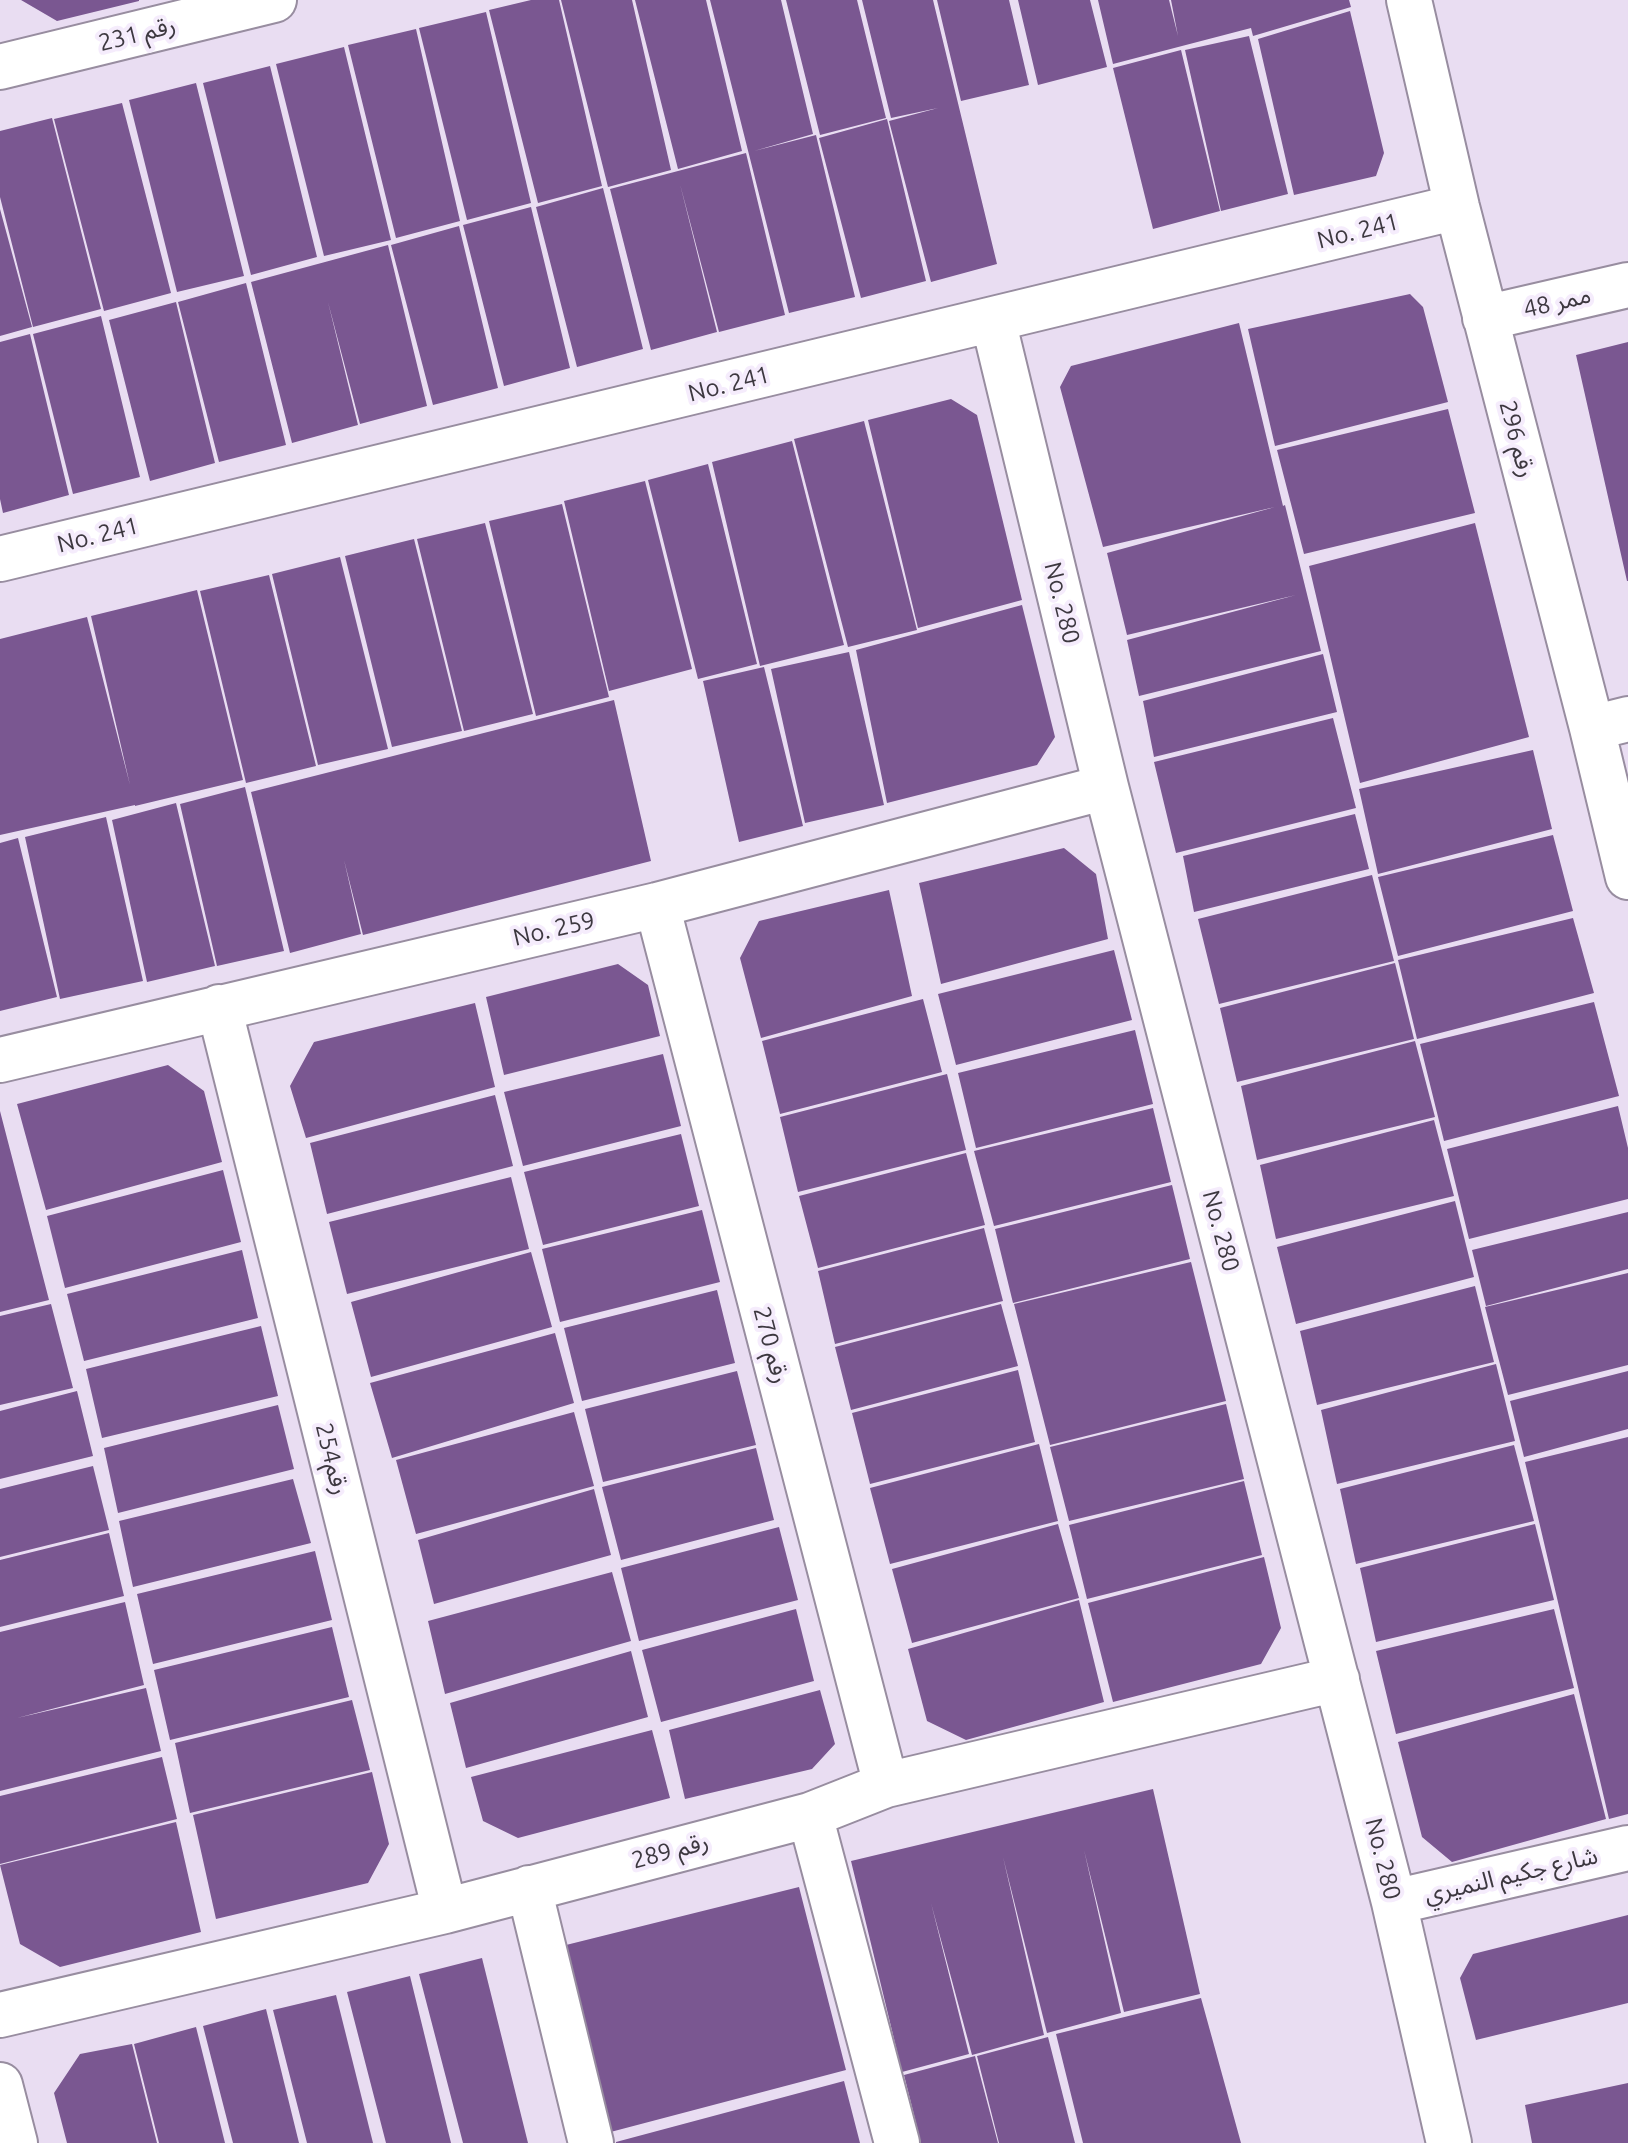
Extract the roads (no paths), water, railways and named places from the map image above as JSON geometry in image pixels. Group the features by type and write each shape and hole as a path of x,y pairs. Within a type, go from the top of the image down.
{"street":[{"name":"رقم 231","path":"1,62 274,0"},
{"name":"رقم 296","path":"1409,0 1485,318 1610,724 1628,877"},
{"name":"No. 241","path":"0,559 1457,207"},
{"name":"ممر 48","path":"1485,318 1628,285"},
{"name":"No. 280","path":"993,320 1106,787 1394,1902 1449,2143"},
{"name":"No. 259","path":"0,1060 657,905 1106,787"},
{"name":"رقم 270","path":"657,905 886,1785"},
{"name":"رقم254","path":"219,1007 445,1911"},
{"name":"رقم 289","path":"0,2015 445,1911 810,1815 886,1785 1337,1679"},
{"path":"810,1815 897,2143"},
{"name":"شارع جكيم النميري","path":"1394,1902 1628,1848"},
{"path":"529,1888 591,2143"},
{"path":"0,2085 15,2143"}]}
